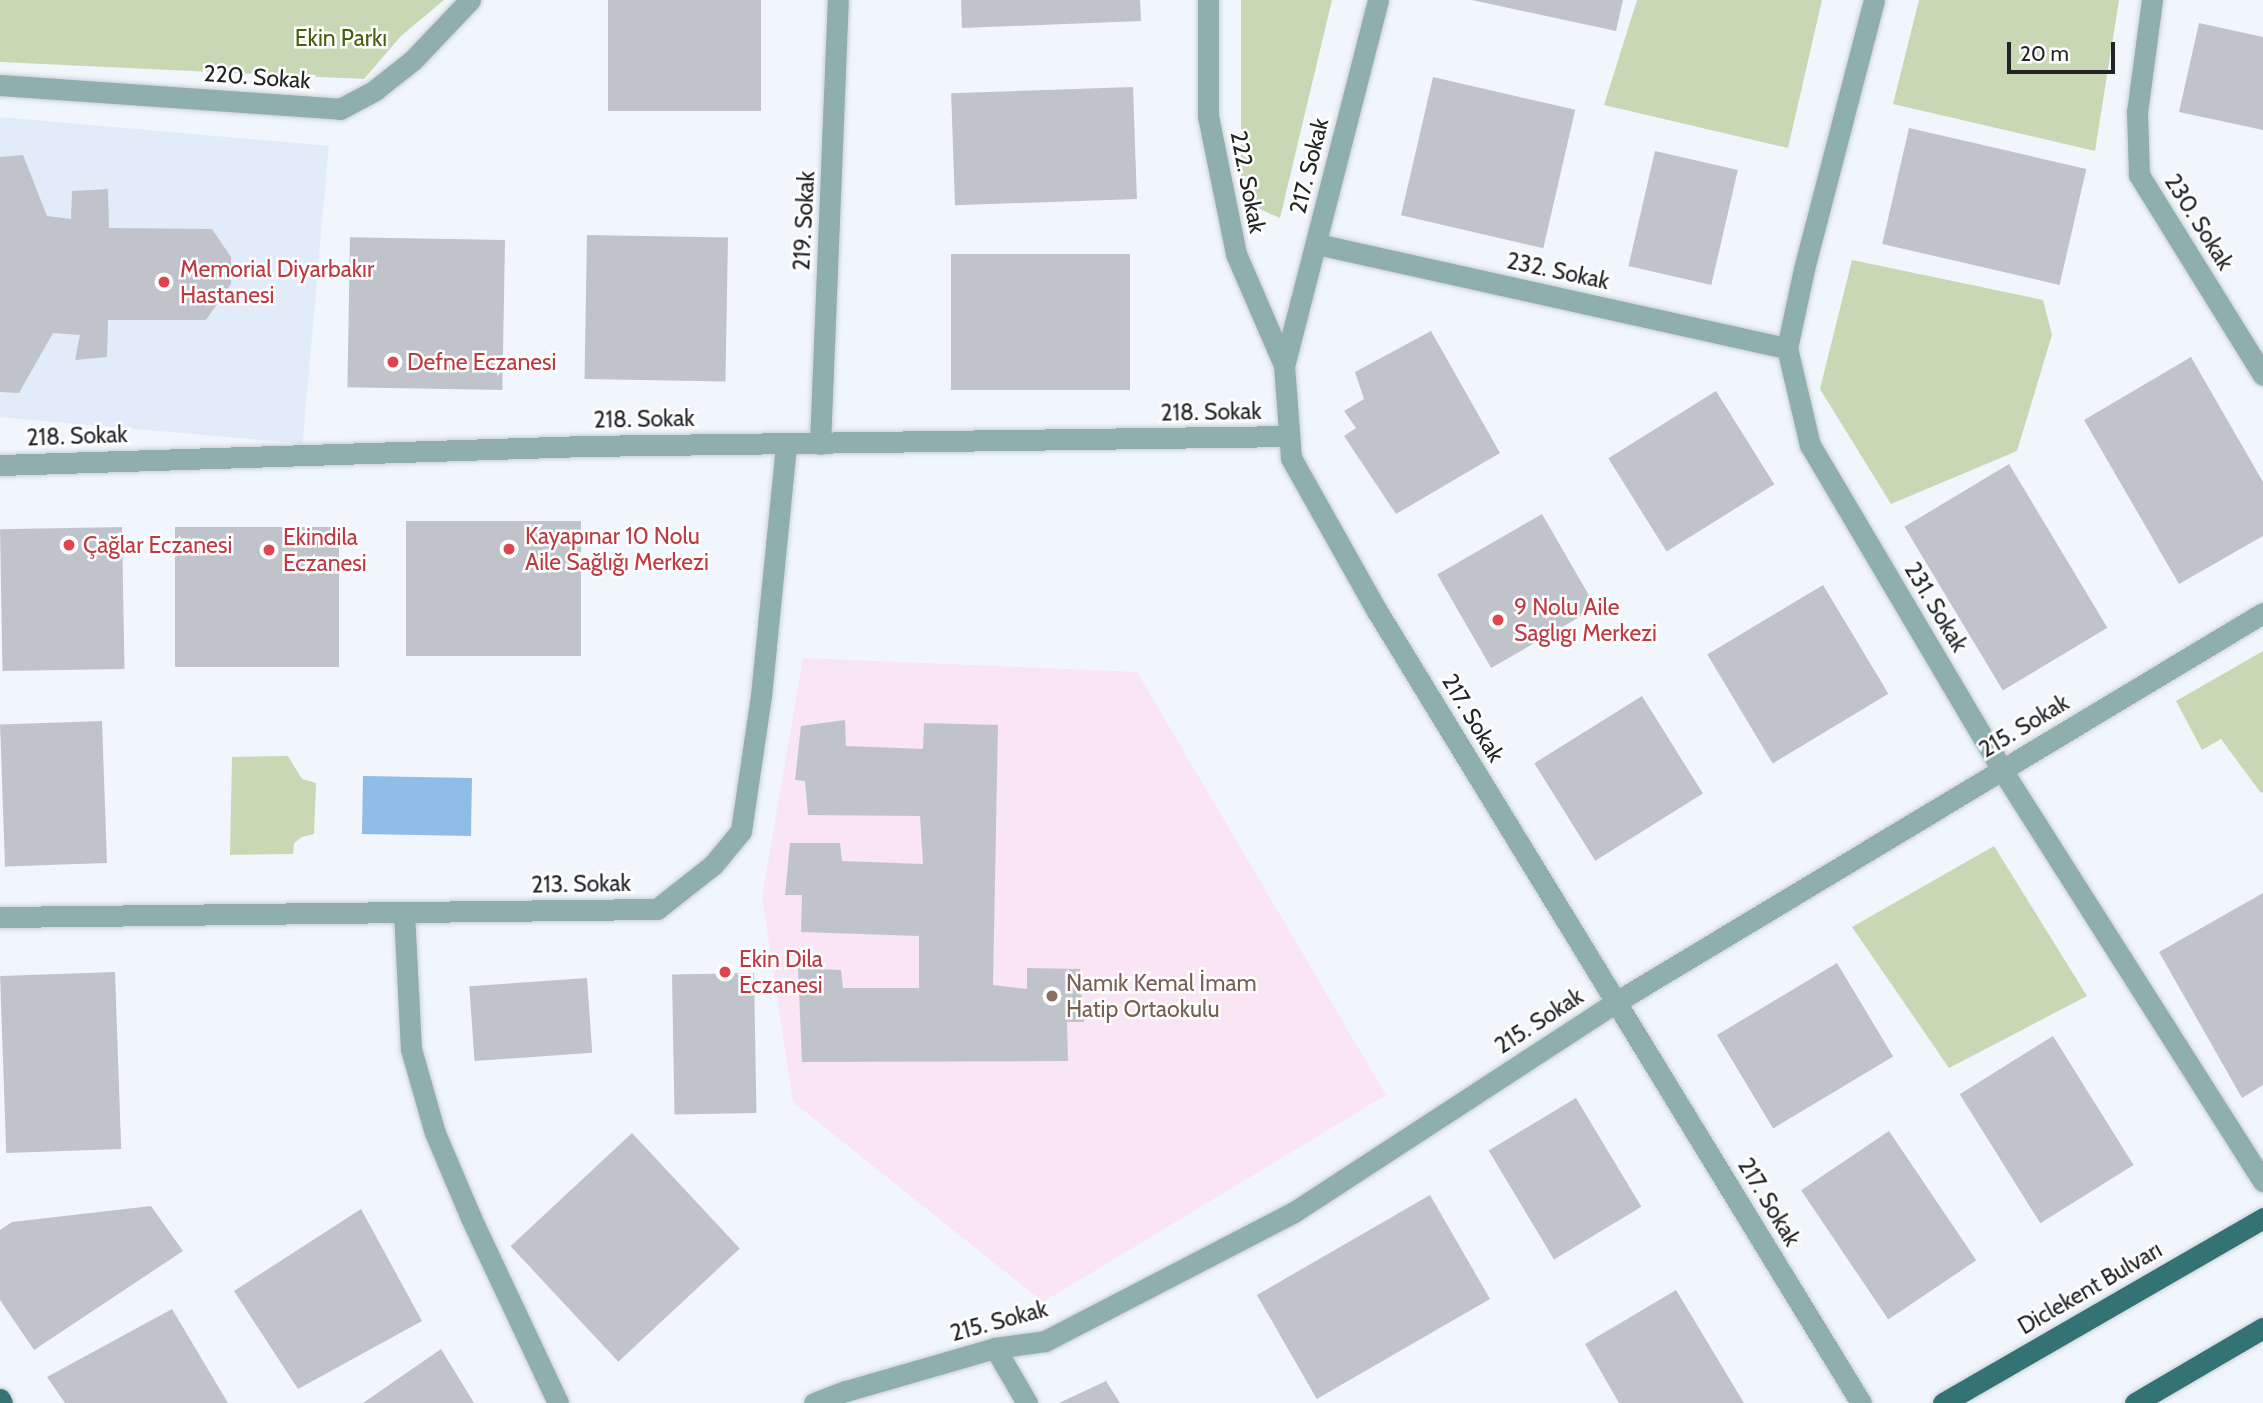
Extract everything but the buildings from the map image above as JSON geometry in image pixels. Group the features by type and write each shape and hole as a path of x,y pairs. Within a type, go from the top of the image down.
{"main road":[{"name":"Diclekent Bulvarı","path":"1943,1403 2263,1219"},
{"path":"2135,1403 2263,1328"}],"street":[{"name":"220. Sokak","path":"0,85 340,109 375,90 413,60 470,0"},
{"name":"219. Sokak","path":"820,444 838,0"},
{"name":"222. Sokak","path":"1208,0 1208,116 1234,242 1284,365"},
{"name":"217. Sokak","path":"1378,0 1284,365 1291,458 1377,611 1861,1403"},
{"name":"231. Sokak","path":"1874,0 1807,256 1787,348 1810,445 2002,770 2263,1181"},
{"name":"230. Sokak","path":"2152,0 2137,112 2139,176 2263,375"},
{"name":"232. Sokak","path":"1317,244 1787,348"},
{"name":"218. Sokak","path":"0,465 571,447 1289,436"},
{"name":"213. Sokak","path":"0,917 657,909 713,865 741,831 750,786 786,444"},
{"name":"215. Sokak","path":"814,1403 846,1391 995,1348 1045,1341 1294,1212 1616,1002 2263,613"},
{"path":"404,912 411,1049 435,1133 558,1403"},
{"path":"995,1348 1027,1403"}],"shaded area":[{"name":"Memorial Diyarbakır Hastanesi","path":"0,117 329,146 303,444 0,417"},
{"name":"Namık Kemal İmam Hatip Ortaokulu","path":"803,658 1137,672 1386,1095 1043,1302 793,1102 762,897"}],"green space":[{"name":"Ekin Parkı","path":"0,0 444,0 401,36 364,79 0,62"},
{"path":"1241,0 1332,0 1280,218 1241,201"},
{"path":"1637,0 1822,0 1788,148 1604,105"},
{"path":"1919,0 2119,0 2095,151 1893,104"},
{"path":"1852,260 2043,300 2052,335 2017,451 1891,504 1820,389"},
{"path":"2263,651 2261,793 2221,739 2202,750 2176,701"},
{"path":"288,756 302,779 316,783 314,834 302,837 294,843 293,854 230,855 232,757"},
{"path":"1994,846 2087,996 1949,1068 1852,927"}],"water":[{"path":"363,776 472,778 471,836 362,834"}],"place":[{"name":"Memorial Diyarbakır Hastanesi","path":"164,282"},
{"name":"Defne Eczanesi","path":"393,362"},
{"name":"Çağlar Eczanesi","path":"69,545"},
{"name":"Kayapınar 10 Nolu Aile Sağlığı Merkezi","path":"509,549"},
{"name":"Ekindila Eczanesi","path":"269,550"},
{"name":"9 Nolu Aile Saglıgı Merkezi","path":"1498,620"},
{"name":"Ekin Dila Eczanesi","path":"725,972"},
{"name":"Namık Kemal İmam Hatip Ortaokulu","path":"1052,996"}]}
